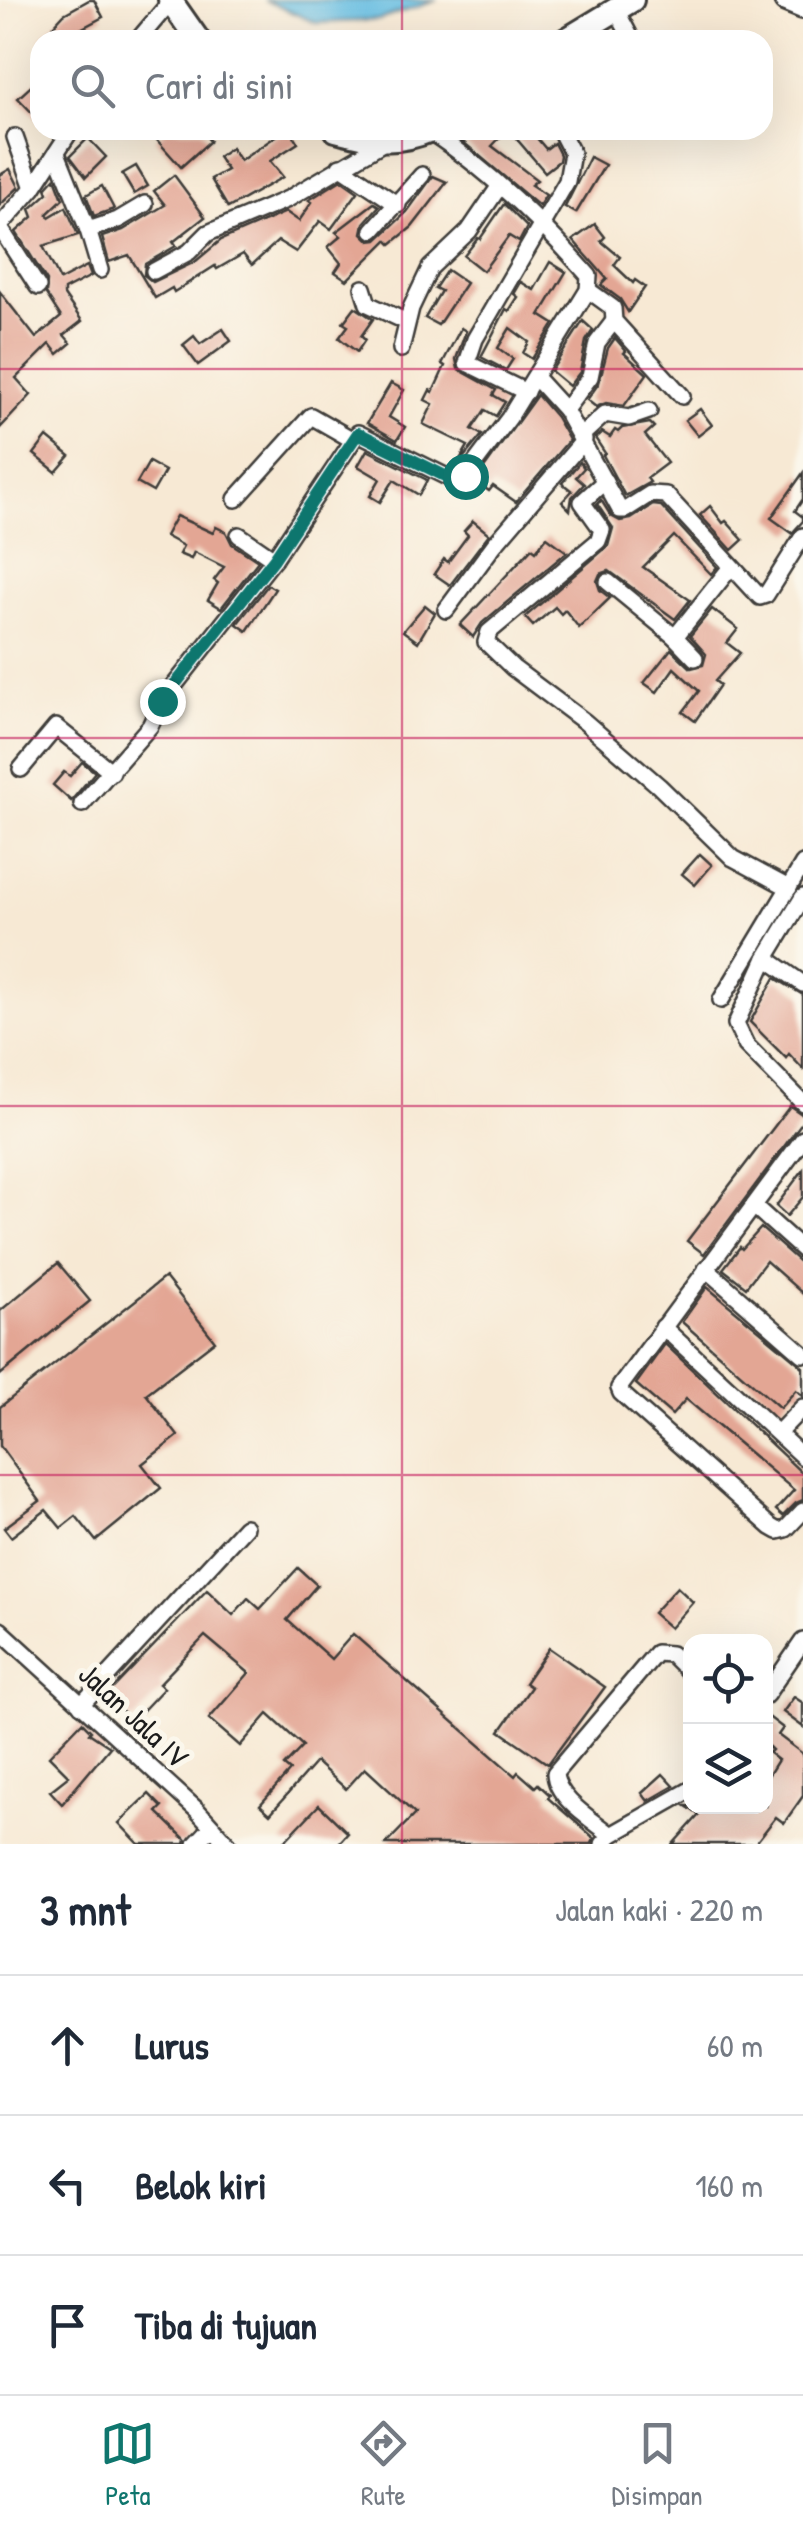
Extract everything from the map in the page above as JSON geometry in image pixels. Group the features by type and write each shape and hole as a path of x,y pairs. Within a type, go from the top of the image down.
{"street":[{"path":"146,30 171,0 191,30"},
{"path":"786,0 803,7"},
{"path":"582,30 624,4 630,30"},
{"path":"15,136 33,188"},
{"path":"38,287 0,227 33,188 65,140"},
{"path":"376,140 384,142"},
{"path":"154,271 189,252 208,233 264,211 392,140"},
{"path":"82,804 150,726 162,701 274,559 358,433 460,480 526,392 588,290 588,276 543,224 443,140"},
{"path":"526,392 468,363 475,339 567,181 572,153 565,140"},
{"path":"56,153 100,270"},
{"path":"340,166 398,205"},
{"path":"372,230 422,175"},
{"path":"402,349 408,322 430,268 470,231 499,188"},
{"path":"88,230 118,220 146,204"},
{"path":"363,288 368,304 408,322"},
{"path":"588,290 613,308 614,321 682,396"},
{"path":"565,410 590,377 597,343 614,321"},
{"path":"535,377 565,410 622,511 650,494 666,495 730,567 763,597 803,536"},
{"path":"446,610 494,545 605,414 628,418 649,411"},
{"path":"236,499 311,416 353,440"},
{"path":"604,481 582,502 602,530 598,540 489,632 486,642 659,786 734,858 789,888"},
{"path":"239,535 274,559"},
{"path":"674,637 730,567"},
{"path":"608,582 695,658"},
{"path":"21,769 56,728 112,772"},
{"path":"721,1000 803,864"},
{"path":"803,897 766,958 736,1024 737,1032 803,1103"},
{"path":"766,958 803,984"},
{"path":"802,1142 619,1388 621,1394 771,1527 778,1531 786,1529 803,1511"},
{"path":"754,1206 803,1250"},
{"path":"706,1269 803,1354"},
{"path":"663,1327 803,1456"},
{"path":"778,1434 803,1407"},
{"path":"81,1705 245,1527"},
{"name":"Jalan Jala IV","path":"0,1630 228,1844"},
{"path":"773,1685 803,1640"},
{"path":"683,1666 671,1654 656,1653 555,1773 562,1793 607,1840 683,1794"},
{"path":"196,1844 212,1827"}],"water":[{"path":"264,0 437,0 379,20 316,23"}],"building":[{"path":"94,0 103,17 79,30 49,30 64,14"},
{"path":"30,87 30,111 18,98"},
{"path":"90,140 106,157 86,177 70,156"},
{"path":"157,140 209,140 210,141 181,167"},
{"path":"270,140 298,143 270,161 283,177 228,208 211,179 227,170 218,157 231,148 240,161"},
{"path":"461,140 498,140 492,146 537,180 531,185 546,195 539,206"},
{"path":"518,140 538,140 546,149 554,143 559,161 545,172"},
{"path":"590,157 605,165 576,213 565,207"},
{"path":"136,166 148,186 134,194 122,174"},
{"path":"10,169 19,187 0,205 0,175"},
{"path":"174,175 205,217 173,242 176,246 145,264 144,275 153,282 195,262 221,240 286,212 299,221 312,202 309,200 341,180 358,192 331,229 320,221 296,252 278,241 252,265 243,254 174,292 172,288 155,298 129,255 109,262 102,237 123,230 165,205 154,191"},
{"path":"433,176 447,182 412,227 391,244 387,240 347,280 335,272 341,263 328,247 341,236 336,232 374,203 379,206 364,223 362,233 370,241 377,240 407,212"},
{"path":"55,178 63,199 47,214 49,217 66,207 78,235 43,246 60,280 87,266 91,276 64,290 82,321 64,335 71,343 58,354 50,344 16,378 31,395 0,428 0,292 36,338 61,317 46,294 47,281 16,232 33,217 30,209 48,193 46,188"},
{"path":"102,186 114,209 94,216 86,195"},
{"path":"504,204 527,227 519,242 509,236 483,271 464,256"},
{"path":"595,224 605,237 601,241 620,257 614,265 633,283 635,280 645,287 628,312 620,299 601,285 607,279 573,240"},
{"path":"550,262 566,272 540,315 554,324 532,359 523,353 529,342 510,328 498,348 513,359 506,370 481,357 506,309 509,311 518,297 514,294 521,282 534,290"},
{"path":"447,270 466,283 438,325 425,318 441,291 435,288"},
{"path":"355,307 373,319 361,336 365,340 357,352 339,338 348,326 343,323"},
{"path":"583,321 593,330 586,341 580,372 569,386 551,371"},
{"path":"461,328 466,331 456,359 458,369 496,390 493,395 505,402 496,416 485,410 472,429 482,435 455,468 468,446 423,424 433,404 425,400 430,390 433,392"},
{"path":"223,329 231,341 198,365 183,345 194,336 200,344"},
{"path":"615,338 624,353 647,374 624,406 606,403 596,407 587,400 599,383 608,348"},
{"path":"391,383 404,390 389,417 405,427 397,440 367,423"},
{"path":"537,395 569,440 516,502 493,486 489,491 475,481"},
{"path":"700,409 712,425 698,436 685,420"},
{"path":"650,423 654,427 645,435 667,463 647,478 650,482 625,496 595,438 602,432 610,437 615,430"},
{"path":"47,437 70,456 56,472 34,454"},
{"path":"367,450 427,480 419,495 394,480 380,502 370,496 380,479 358,466"},
{"path":"149,462 165,471 153,492 137,483"},
{"path":"580,462 584,468 576,477 584,484 572,497 570,510 562,502 572,491 562,483"},
{"path":"803,473 803,499 795,511 803,521 792,533 771,518"},
{"path":"601,500 611,516 620,521 653,505 661,506 717,567 711,574 674,536 643,567 690,600 675,619 609,571 600,574 597,581 600,590 610,598 579,628 565,610 561,614 555,607 533,626 525,617 608,546 613,528 597,504"},
{"path":"710,506 743,540 732,550 700,515"},
{"path":"176,516 213,533 216,527 226,532 232,544 258,561 221,608 208,600 218,583 214,580 224,567 194,552 191,559 179,554 183,546 165,536"},
{"path":"473,521 489,534 450,585 434,574 468,535 464,531"},
{"path":"547,537 567,552 482,623 473,637 460,625"},
{"path":"268,585 275,589 247,631 237,624"},
{"path":"425,605 435,613 418,642 403,631"},
{"path":"712,609 738,629 727,643 740,653 715,681 720,685 695,721 683,712 699,691 674,668 657,692 644,683 671,649 691,668 703,665 706,654 690,636"},
{"path":"82,762 95,772 71,801 53,785 64,772 70,776"},
{"path":"700,854 712,865 695,885 682,874"},
{"path":"775,978 803,995 803,1069 789,1054 786,1058 750,1022"},
{"path":"790,1106 803,1115 803,1121 704,1254 687,1241"},
{"path":"803,1170 803,1197 787,1216 776,1206"},
{"path":"761,1228 803,1265 803,1294 766,1261 746,1287 723,1269"},
{"path":"58,1263 90,1301 0,1375 0,1311"},
{"path":"165,1277 215,1341 146,1394 178,1436 142,1464 161,1488 96,1541 76,1516 61,1528 46,1510 11,1537 4,1528 40,1501 0,1446 0,1407"},
{"path":"707,1287 803,1367 803,1396 796,1390 780,1408 682,1322"},
{"path":"665,1344 803,1474 803,1500 783,1516 776,1510 794,1490 686,1399 672,1415 636,1384"},
{"path":"298,1568 317,1585 287,1620 331,1659 353,1634 515,1776 518,1772 535,1787 538,1784 550,1795 548,1798 594,1838 592,1844 386,1844 415,1814 365,1768 346,1789 316,1762 270,1814 260,1805 290,1771 284,1766 303,1746 268,1714 240,1746 209,1719 249,1673 205,1636 159,1684 164,1688 133,1721 106,1696 207,1590 233,1615 248,1598 260,1609"},
{"path":"677,1587 693,1602 670,1628 653,1613"},
{"path":"549,1648 605,1687 548,1764 500,1731 531,1687 525,1683"},
{"path":"794,1697 803,1703 803,1727 783,1712"},
{"path":"773,1720 783,1728 778,1735 803,1754 803,1796 784,1823 776,1817 755,1844 673,1844 698,1814 773,1814 773,1768 778,1760 773,1756"},
{"path":"82,1722 89,1733 110,1747 62,1804 50,1791 69,1776 49,1756"},
{"path":"663,1774 674,1786 648,1801 642,1793"},
{"path":"149,1794 162,1807 157,1812 186,1840 185,1844 139,1844 119,1823"},
{"path":"319,1805 348,1833 338,1844 282,1844"}],"route":[{"path":"162,701 274,559 358,433 453,480 465,476"}]}
